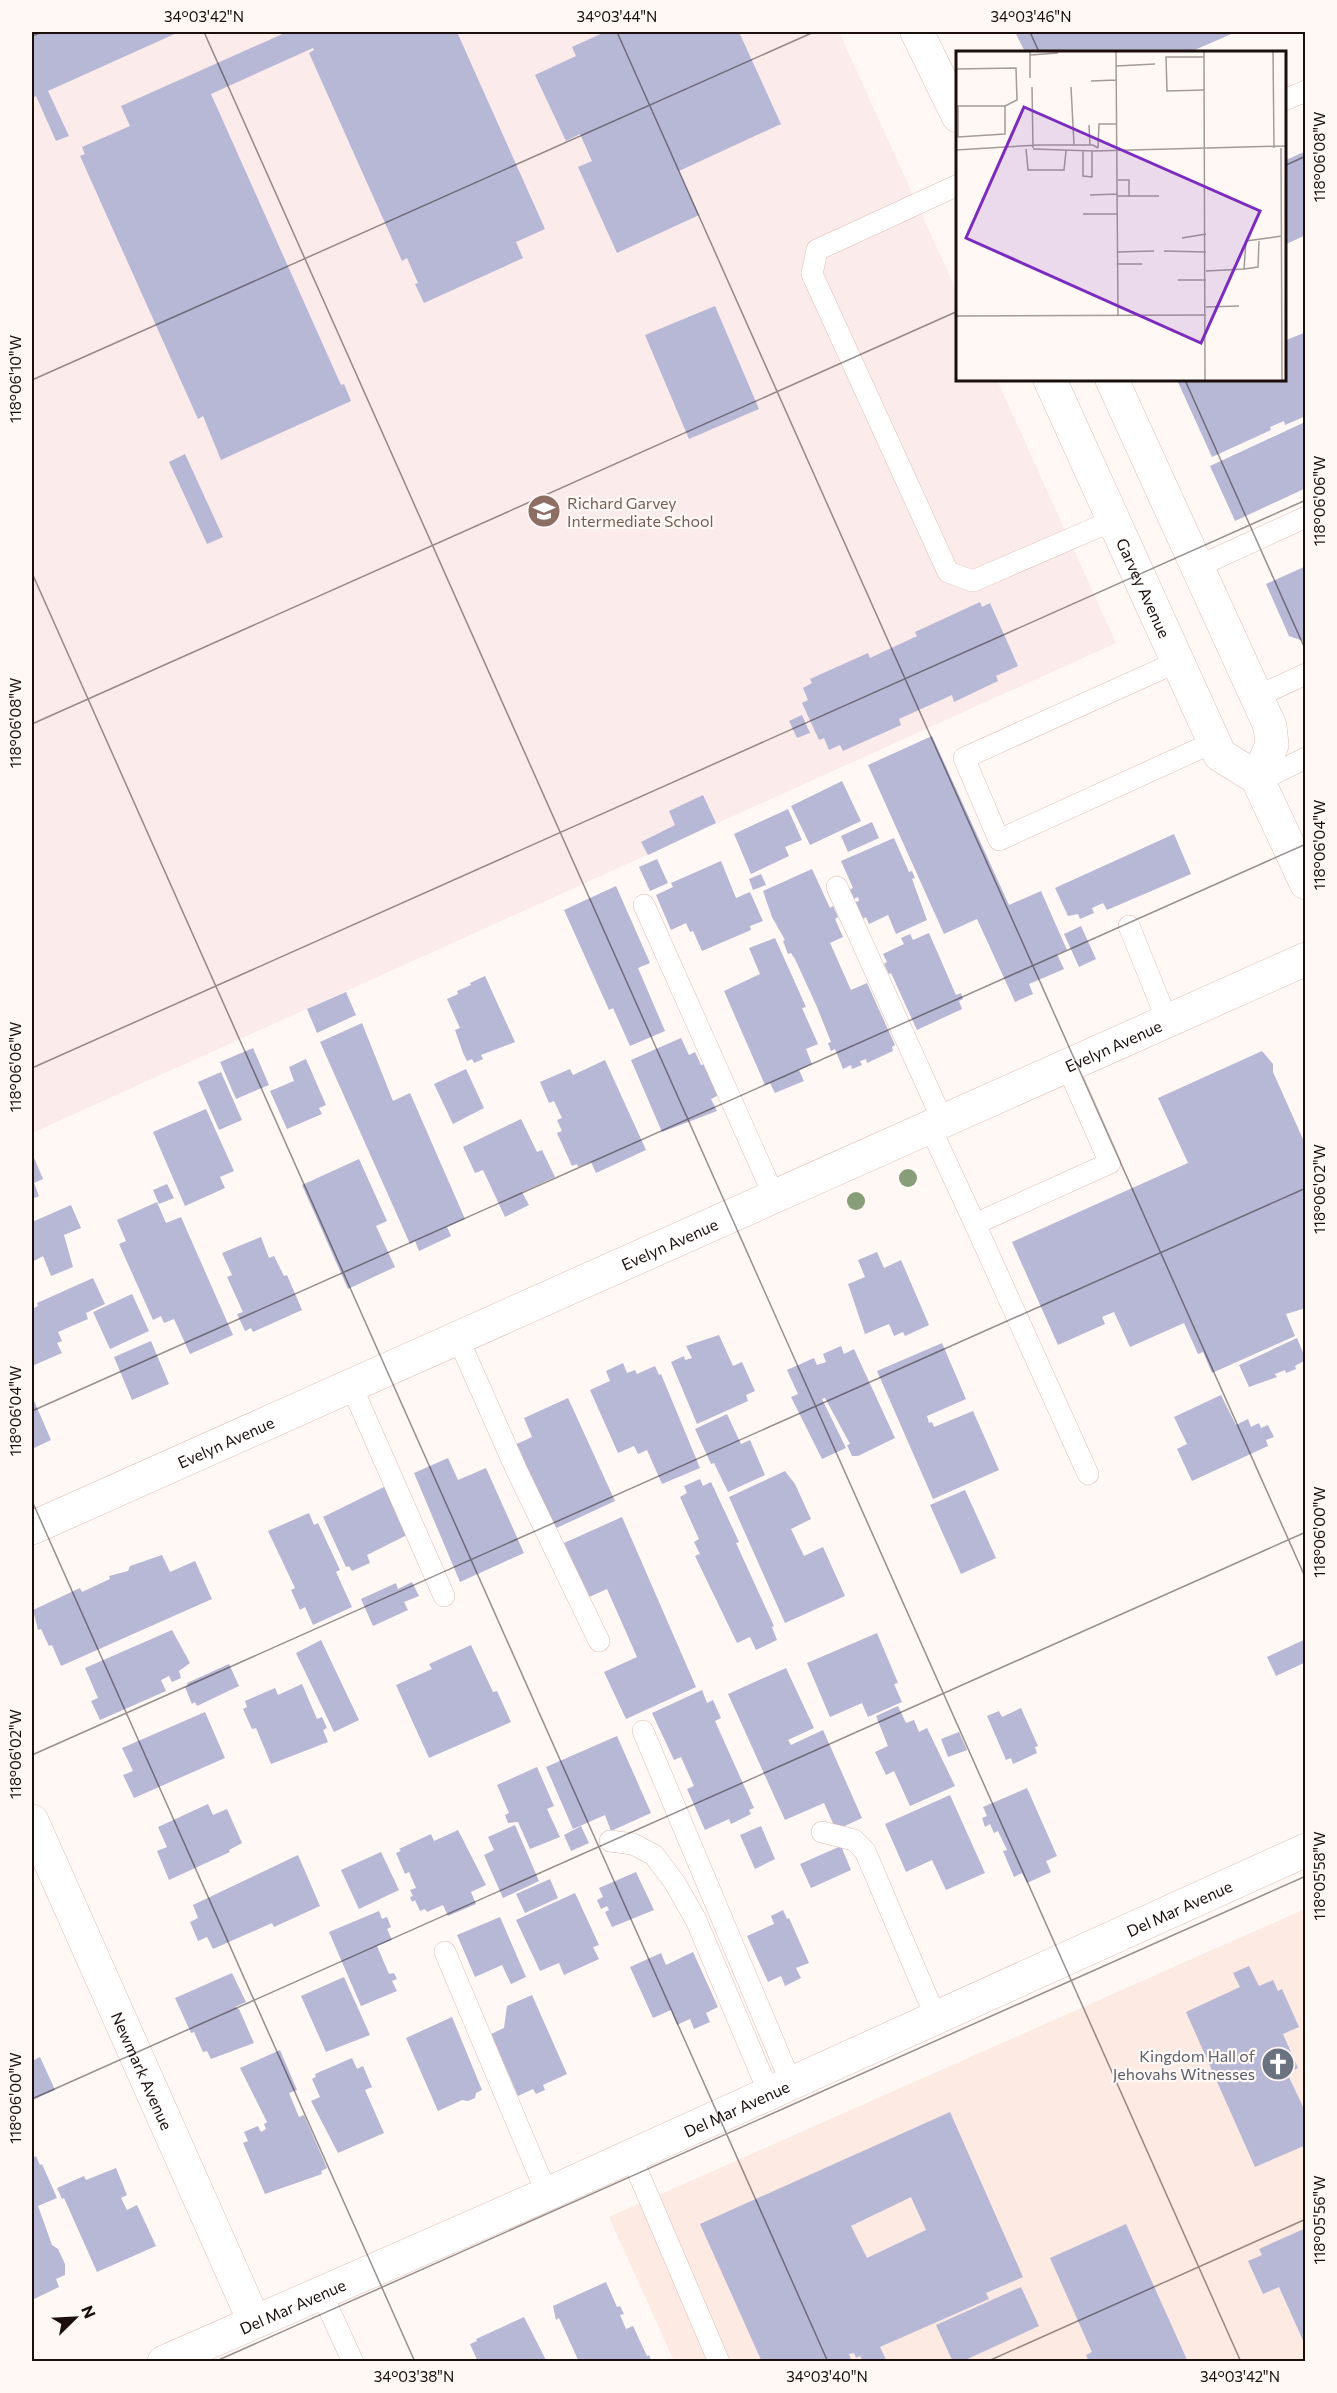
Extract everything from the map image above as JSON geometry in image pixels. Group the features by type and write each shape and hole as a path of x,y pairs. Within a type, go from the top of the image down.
{"main road":[{"path":"917,32 956,114"},
{"name":"Garvey Avenue","path":"1050,381 1220,755 1258,780"},
{"path":"1112,381 1272,735 1272,745 1258,780 1305,883"},
{"name":"Evelyn Avenue","path":"32,1528 457,1336 1305,959"},
{"name":"Newmark Avenue","path":"32,1821 254,2321"},
{"name":"Del Mar Avenue","path":"164,2361 547,2194 1305,1850"}],"lane":[{"path":"1286,99 1305,91"},
{"path":"956,185 817,250 812,274 948,572 973,580 1114,520"},
{"path":"1197,567 1305,517"},
{"path":"1178,662 964,758 999,840 1214,742"},
{"path":"1256,697 1305,674"},
{"path":"1258,780 1305,758"},
{"path":"837,888 936,1122 975,1224 1088,1474"},
{"path":"644,905 774,1196"},
{"path":"1129,926 1167,1020"},
{"path":"975,1224 1110,1163 1067,1066"},
{"path":"457,1336 517,1471 599,1641"},
{"path":"351,1385 444,1596"},
{"path":"643,1731 780,2088"},
{"path":"822,1832 854,1840 866,1851 936,2018"},
{"path":"610,1841 633,1844 654,1855 675,1883 696,1920 780,2088"},
{"path":"445,1952 547,2194"},
{"path":"631,2156 719,2361"},
{"path":"321,2292 353,2361"}],"shaded area":[{"name":"Richard Garvey Intermediate School","path":"32,32 839,32 956,290 956,381 997,381 1116,643 32,1133"},
{"path":"1305,1909 1305,2361 674,2361 609,2217"}],"building":[{"path":"32,32 179,32 48,91 69,136 56,141 36,96 32,98"},
{"path":"287,32 457,32 545,229 516,242 523,258 424,303 407,258 402,261 309,53 314,50 313,48 211,94 341,385 344,384 351,401 221,460 203,416 198,419 80,156 85,154 82,147 130,126 121,106"},
{"path":"605,32 739,32 781,124 679,171 699,215 617,253 578,167 592,161 580,134 566,141 535,75 576,56 572,47"},
{"path":"1015,32 1236,32 1192,51 1024,51"},
{"path":"1306,151 1306,235 1286,244 1286,160"},
{"path":"715,306 759,409 689,439 645,335"},
{"path":"1306,332 1306,416 1285,425 1284,421 1270,427 1271,430 1212,457 1177,381 1286,381 1286,340"},
{"path":"1305,422 1306,488 1235,521 1210,466"},
{"path":"185,454 223,537 207,544 169,462"},
{"path":"1306,566 1306,642 1289,636 1266,584"},
{"path":"980,602 982,607 990,603 1018,666 996,676 998,681 954,702 952,695 899,719 901,725 843,751 840,745 829,750 824,738 819,740 802,703 808,700 803,688 812,683 810,679 868,653 870,658 917,636 915,632"},
{"path":"802,715 810,733 797,738 789,721"},
{"path":"932,736 1009,905 1041,891 1067,950 1057,954 1064,969 1029,984 1033,994 1015,1002 977,919 944,934 868,765"},
{"path":"842,781 861,821 810,845 791,806"},
{"path":"703,795 716,823 648,855 641,842 675,825 669,811"},
{"path":"788,809 802,840 785,847 789,856 751,874 734,834"},
{"path":"872,822 879,838 848,852 841,836"},
{"path":"1174,834 1191,874 1107,910 1103,903 1092,908 1094,913 1080,919 1078,914 1068,916 1055,888"},
{"path":"894,838 909,872 912,871 915,878 912,879 927,920 896,934 888,915 869,924 866,917 863,919 855,902 859,901 858,897 853,899 849,890 853,888 841,861"},
{"path":"657,859 668,883 650,891 639,867"},
{"path":"721,861 736,898 750,892 763,921 750,926 751,930 702,951 693,931 690,932 686,923 671,930 656,895 673,887 671,883"},
{"path":"812,869 830,908 833,906 838,917 835,919 843,937 830,943 851,990 867,983 895,1045 892,1047 893,1051 867,1063 866,1059 860,1061 862,1065 852,1069 851,1065 843,1069 835,1049 831,1051 828,1043 831,1042 817,1007 795,959 791,953 788,954 783,941 785,940 772,917 763,891"},
{"path":"761,874 766,885 753,890 749,879"},
{"path":"616,886 650,963 638,968 665,1031 630,1046 613,1008 609,1010 564,910"},
{"path":"1081,926 1096,959 1079,967 1064,934"},
{"path":"929,933 956,995 961,993 963,999 959,1001 962,1009 917,1030 891,973 889,974 884,964 887,962 883,954 904,944 901,938 910,934 913,940"},
{"path":"775,938 806,1007 802,1008 818,1044 806,1049 812,1064 799,1070 804,1081 775,1093 770,1083 765,1085 724,991 760,974 749,948"},
{"path":"485,976 515,1042 481,1055 483,1059 474,1063 472,1059 467,1061 463,1053 455,1030 460,1028 447,999"},
{"path":"346,992 356,1015 317,1033 307,1009"},
{"path":"362,1023 393,1101 410,1093 465,1219 447,1227 451,1236 419,1251 415,1241 410,1244 320,1042"},
{"path":"681,1038 689,1055 695,1052 701,1065 705,1064 719,1095 711,1099 717,1111 662,1132 631,1060"},
{"path":"253,1048 269,1085 236,1099 220,1062"},
{"path":"1262,1051 1273,1064 1273,1072 1306,1146 1306,1308 1286,1314 1295,1336 1212,1373 1203,1352 1198,1354 1184,1323 1130,1347 1114,1312 1102,1317 1105,1324 1058,1345 1012,1242 1188,1163 1158,1098"},
{"path":"306,1059 326,1105 319,1108 322,1114 287,1129 270,1091 294,1081 289,1067"},
{"path":"605,1060 646,1150 596,1173 591,1162 578,1167 577,1164 572,1166 557,1133 562,1131 557,1120 562,1118 554,1101 549,1103 540,1082 570,1069 573,1075"},
{"path":"466,1069 484,1108 453,1124 434,1084"},
{"path":"221,1072 242,1120 219,1130 198,1082"},
{"path":"206,1109 234,1171 220,1177 225,1188 185,1206 153,1132"},
{"path":"521,1119 537,1152 542,1150 555,1177 522,1192 529,1205 505,1217 483,1170 475,1173 463,1147"},
{"path":"32,1153 43,1179 34,1183 39,1196 32,1199"},
{"path":"359,1159 387,1221 376,1226 395,1267 348,1289 302,1185"},
{"path":"167,1184 174,1198 159,1204 153,1190"},
{"path":"157,1202 166,1223 181,1217 233,1335 190,1354 174,1319 164,1323 161,1316 153,1320 119,1244 126,1241 117,1220"},
{"path":"71,1205 81,1228 64,1235 73,1267 51,1276 43,1256 32,1262 32,1222"},
{"path":"261,1237 269,1258 274,1256 284,1276 287,1275 302,1310 253,1332 251,1328 245,1331 237,1314 243,1312 227,1277 232,1275 222,1253"},
{"path":"877,1252 884,1268 901,1260 929,1325 905,1336 903,1332 894,1336 889,1324 865,1334 848,1284 865,1277 858,1260"},
{"path":"93,1278 105,1304 86,1313 88,1319 58,1332 62,1341 57,1343 62,1353 32,1366 32,1309 38,1306 37,1303"},
{"path":"132,1294 149,1331 110,1349 93,1312"},
{"path":"719,1335 733,1366 742,1362 755,1391 746,1395 748,1401 697,1424 671,1362 684,1356 685,1360 692,1358 686,1346"},
{"path":"1297,1338 1306,1360 1295,1366 1296,1369 1286,1373 1285,1370 1275,1374 1277,1377 1249,1387 1239,1365"},
{"path":"151,1341 169,1384 132,1400 114,1357"},
{"path":"942,1343 966,1399 927,1416 929,1423 932,1422 934,1427 973,1411 999,1470 933,1499 877,1371"},
{"path":"841,1346 844,1354 854,1349 895,1438 858,1456 852,1456 847,1445 850,1444 825,1398 822,1399 846,1448 822,1459 791,1397 798,1394 787,1370 814,1358 817,1365 826,1362 823,1354"},
{"path":"623,1363 627,1373 635,1370 637,1374 655,1366 659,1375 661,1374 700,1468 662,1484 647,1450 638,1454 634,1446 618,1453 590,1390 610,1381 606,1371"},
{"path":"1221,1395 1236,1425 1248,1419 1251,1427 1259,1423 1261,1428 1268,1425 1274,1437 1266,1440 1268,1446 1192,1481 1177,1449 1187,1444 1174,1417"},
{"path":"32,1396 51,1440 32,1449"},
{"path":"568,1398 615,1501 548,1532 510,1447 532,1437 524,1418"},
{"path":"727,1414 741,1444 750,1440 765,1475 728,1492 714,1463 711,1464 695,1429"},
{"path":"448,1458 458,1480 486,1468 524,1553 460,1582 414,1473"},
{"path":"785,1471 795,1484 811,1519 791,1529 804,1556 823,1547 845,1596 785,1623 729,1497"},
{"path":"700,1479 703,1486 711,1482 774,1626 772,1627 777,1640 756,1650 750,1637 737,1643 695,1556 700,1554 694,1542 699,1539 680,1497 687,1493 684,1486"},
{"path":"390,1484 409,1534 367,1555 370,1563 352,1571 349,1566 346,1567 323,1517"},
{"path":"965,1490 996,1558 961,1574 930,1505"},
{"path":"309,1513 314,1525 318,1523 340,1570 336,1572 352,1607 313,1625 305,1607 300,1610 291,1590 295,1588 268,1531"},
{"path":"622,1517 696,1687 626,1719 604,1672 637,1657 607,1589 589,1597 564,1543"},
{"path":"162,1555 170,1572 195,1561 212,1599 61,1666 52,1645 49,1646 41,1629 38,1630 33,1610 80,1588 82,1592 110,1579 109,1576 128,1571 130,1566"},
{"path":"412,1582 419,1596 404,1602 408,1610 373,1626 361,1599 396,1583 398,1589"},
{"path":"172,1630 190,1663 179,1671 181,1678 172,1682 169,1676 161,1680 166,1691 100,1720 91,1701 98,1698 85,1668"},
{"path":"877,1633 898,1683 894,1684 902,1702 868,1717 862,1703 830,1717 807,1663"},
{"path":"1306,1639 1306,1662 1276,1676 1267,1657"},
{"path":"321,1640 359,1720 334,1732 296,1653"},
{"path":"471,1645 493,1692 497,1691 511,1722 429,1758 396,1685 432,1669 429,1664"},
{"path":"229,1664 239,1686 197,1706 195,1702 192,1704 185,1687 188,1686 187,1683"},
{"path":"786,1668 814,1728 788,1740 791,1745 823,1730 862,1818 836,1830 824,1803 785,1820 728,1694"},
{"path":"302,1684 317,1719 322,1717 327,1728 323,1730 328,1742 271,1764 256,1728 252,1729 243,1709 247,1707 245,1701 275,1688 278,1695"},
{"path":"702,1690 707,1703 713,1700 721,1718 715,1721 754,1808 749,1810 751,1814 731,1824 729,1819 705,1830 687,1789 694,1786 681,1757 674,1760 652,1713"},
{"path":"898,1706 906,1723 914,1720 919,1732 927,1728 955,1786 910,1806 894,1771 886,1775 875,1752 888,1746 876,1716"},
{"path":"1021,1708 1038,1746 1035,1747 1037,1753 1013,1764 1011,1758 1006,1760 987,1716 999,1711 1002,1717"},
{"path":"205,1712 225,1758 134,1798 123,1775 133,1771 122,1748"},
{"path":"959,1732 967,1750 948,1757 941,1739"},
{"path":"617,1736 651,1813 611,1831 605,1815 573,1829 546,1767"},
{"path":"537,1767 554,1806 547,1809 560,1837 530,1849 518,1822 508,1823 505,1815 509,1813 497,1785"},
{"path":"1027,1788 1057,1856 1046,1861 1051,1872 1027,1883 1022,1873 1014,1877 1003,1851 1007,1850 998,1831 994,1833 990,1824 985,1827 982,1818 987,1816 983,1807"},
{"path":"950,1795 985,1873 946,1890 932,1860 906,1872 885,1824"},
{"path":"208,1804 213,1815 227,1809 242,1843 229,1850 230,1852 169,1880 157,1851 167,1847 158,1827"},
{"path":"515,1825 539,1881 503,1898 484,1855 494,1850 488,1837"},
{"path":"581,1826 589,1843 571,1851 564,1835"},
{"path":"761,1826 775,1859 755,1869 740,1835"},
{"path":"458,1830 486,1885 471,1892 476,1904 448,1916 443,1905 427,1912 425,1909 420,1911 415,1900 412,1902 410,1897 413,1896 410,1890 416,1888 409,1872 405,1874 396,1853 401,1851 399,1849 431,1834 434,1841"},
{"path":"841,1846 851,1870 811,1888 800,1864"},
{"path":"381,1852 399,1890 359,1909 341,1870"},
{"path":"298,1855 320,1906 274,1927 272,1923 213,1949 207,1937 198,1941 190,1922 198,1918 193,1905"},
{"path":"636,1872 654,1910 612,1927 605,1912 609,1910 607,1906 601,1909 597,1900 603,1897 599,1888"},
{"path":"550,1879 558,1898 525,1913 516,1894"},
{"path":"575,1893 599,1945 593,1947 599,1959 564,1975 559,1963 540,1971 516,1920"},
{"path":"783,1910 787,1919 789,1918 809,1963 796,1968 801,1978 785,1986 781,1976 768,1982 747,1936 774,1924 771,1916"},
{"path":"379,1911 382,1919 387,1917 391,1927 387,1929 392,1940 377,1946 389,1974 394,1973 397,1979 392,1981 397,1991 361,2006 329,1932"},
{"path":"500,1917 526,1977 511,1984 502,1965 475,1977 457,1935"},
{"path":"693,1952 718,2007 706,2013 710,2022 694,2029 690,2019 677,2025 671,2010 653,2018 630,1967 661,1953 666,1965"},
{"path":"1249,1966 1259,1986 1273,1980 1278,1991 1282,1989 1299,2027 1283,2034 1298,2068 1287,2073 1306,2113 1306,2145 1255,2167 1186,2012 1240,1987 1233,1973"},
{"path":"232,1973 246,2002 235,2007 239,2009 254,2043 211,2059 207,2051 203,2052 194,2032 191,2033 175,1998"},
{"path":"344,1977 370,2035 326,2052 301,1996"},
{"path":"532,1995 567,2074 543,2085 545,2090 536,2094 533,2089 518,2096 491,2034 504,2028 507,2006"},
{"path":"452,2017 482,2090 476,2093 475,2098 468,2101 462,2100 438,2111 406,2038"},
{"path":"280,2050 297,2090 289,2093 299,2117 304,2115 327,2168 321,2171 322,2174 265,2194 243,2143 248,2141 244,2132 258,2126 261,2132 266,2129 264,2124 267,2122 240,2068"},
{"path":"40,2057 55,2090 32,2100 32,2061"},
{"path":"352,2058 357,2069 363,2066 372,2087 365,2090 384,2133 338,2153 311,2101 320,2097 312,2079 316,2077 315,2074"},
{"path":"950,2112 1023,2277 986,2293 989,2299 880,2347 887,2362 863,2362 860,2356 856,2358 854,2353 849,2354 852,2362 762,2362 700,2224","holes":["911,2197 926,2230 867,2258 851,2226"]},
{"path":"36,2156 57,2198 38,2206 52,2245 58,2249 65,2264 65,2275 56,2279 59,2287 32,2300 32,2158"},
{"path":"116,2168 127,2195 121,2198 127,2210 137,2205 156,2246 97,2272 64,2198 62,2199 57,2188 84,2176 86,2180"},
{"path":"1126,2224 1188,2362 1089,2362 1086,2355 1092,2352 1050,2258"},
{"path":"1306,2228 1306,2347 1279,2287 1263,2294 1248,2261 1262,2255 1259,2249"},
{"path":"606,2282 617,2307 620,2306 624,2314 620,2315 626,2329 633,2326 652,2362 579,2362 559,2318 556,2320 553,2306"},
{"path":"1021,2287 1039,2326 961,2362 953,2362 936,2325"},
{"path":"524,2317 547,2362 478,2362 470,2344"}],"place":[{"name":"Richard Garvey Intermediate School","path":"544,511"},
{"name":"Kingdom Hall of Jehovahs Witnesses","path":"1278,2064"}]}
